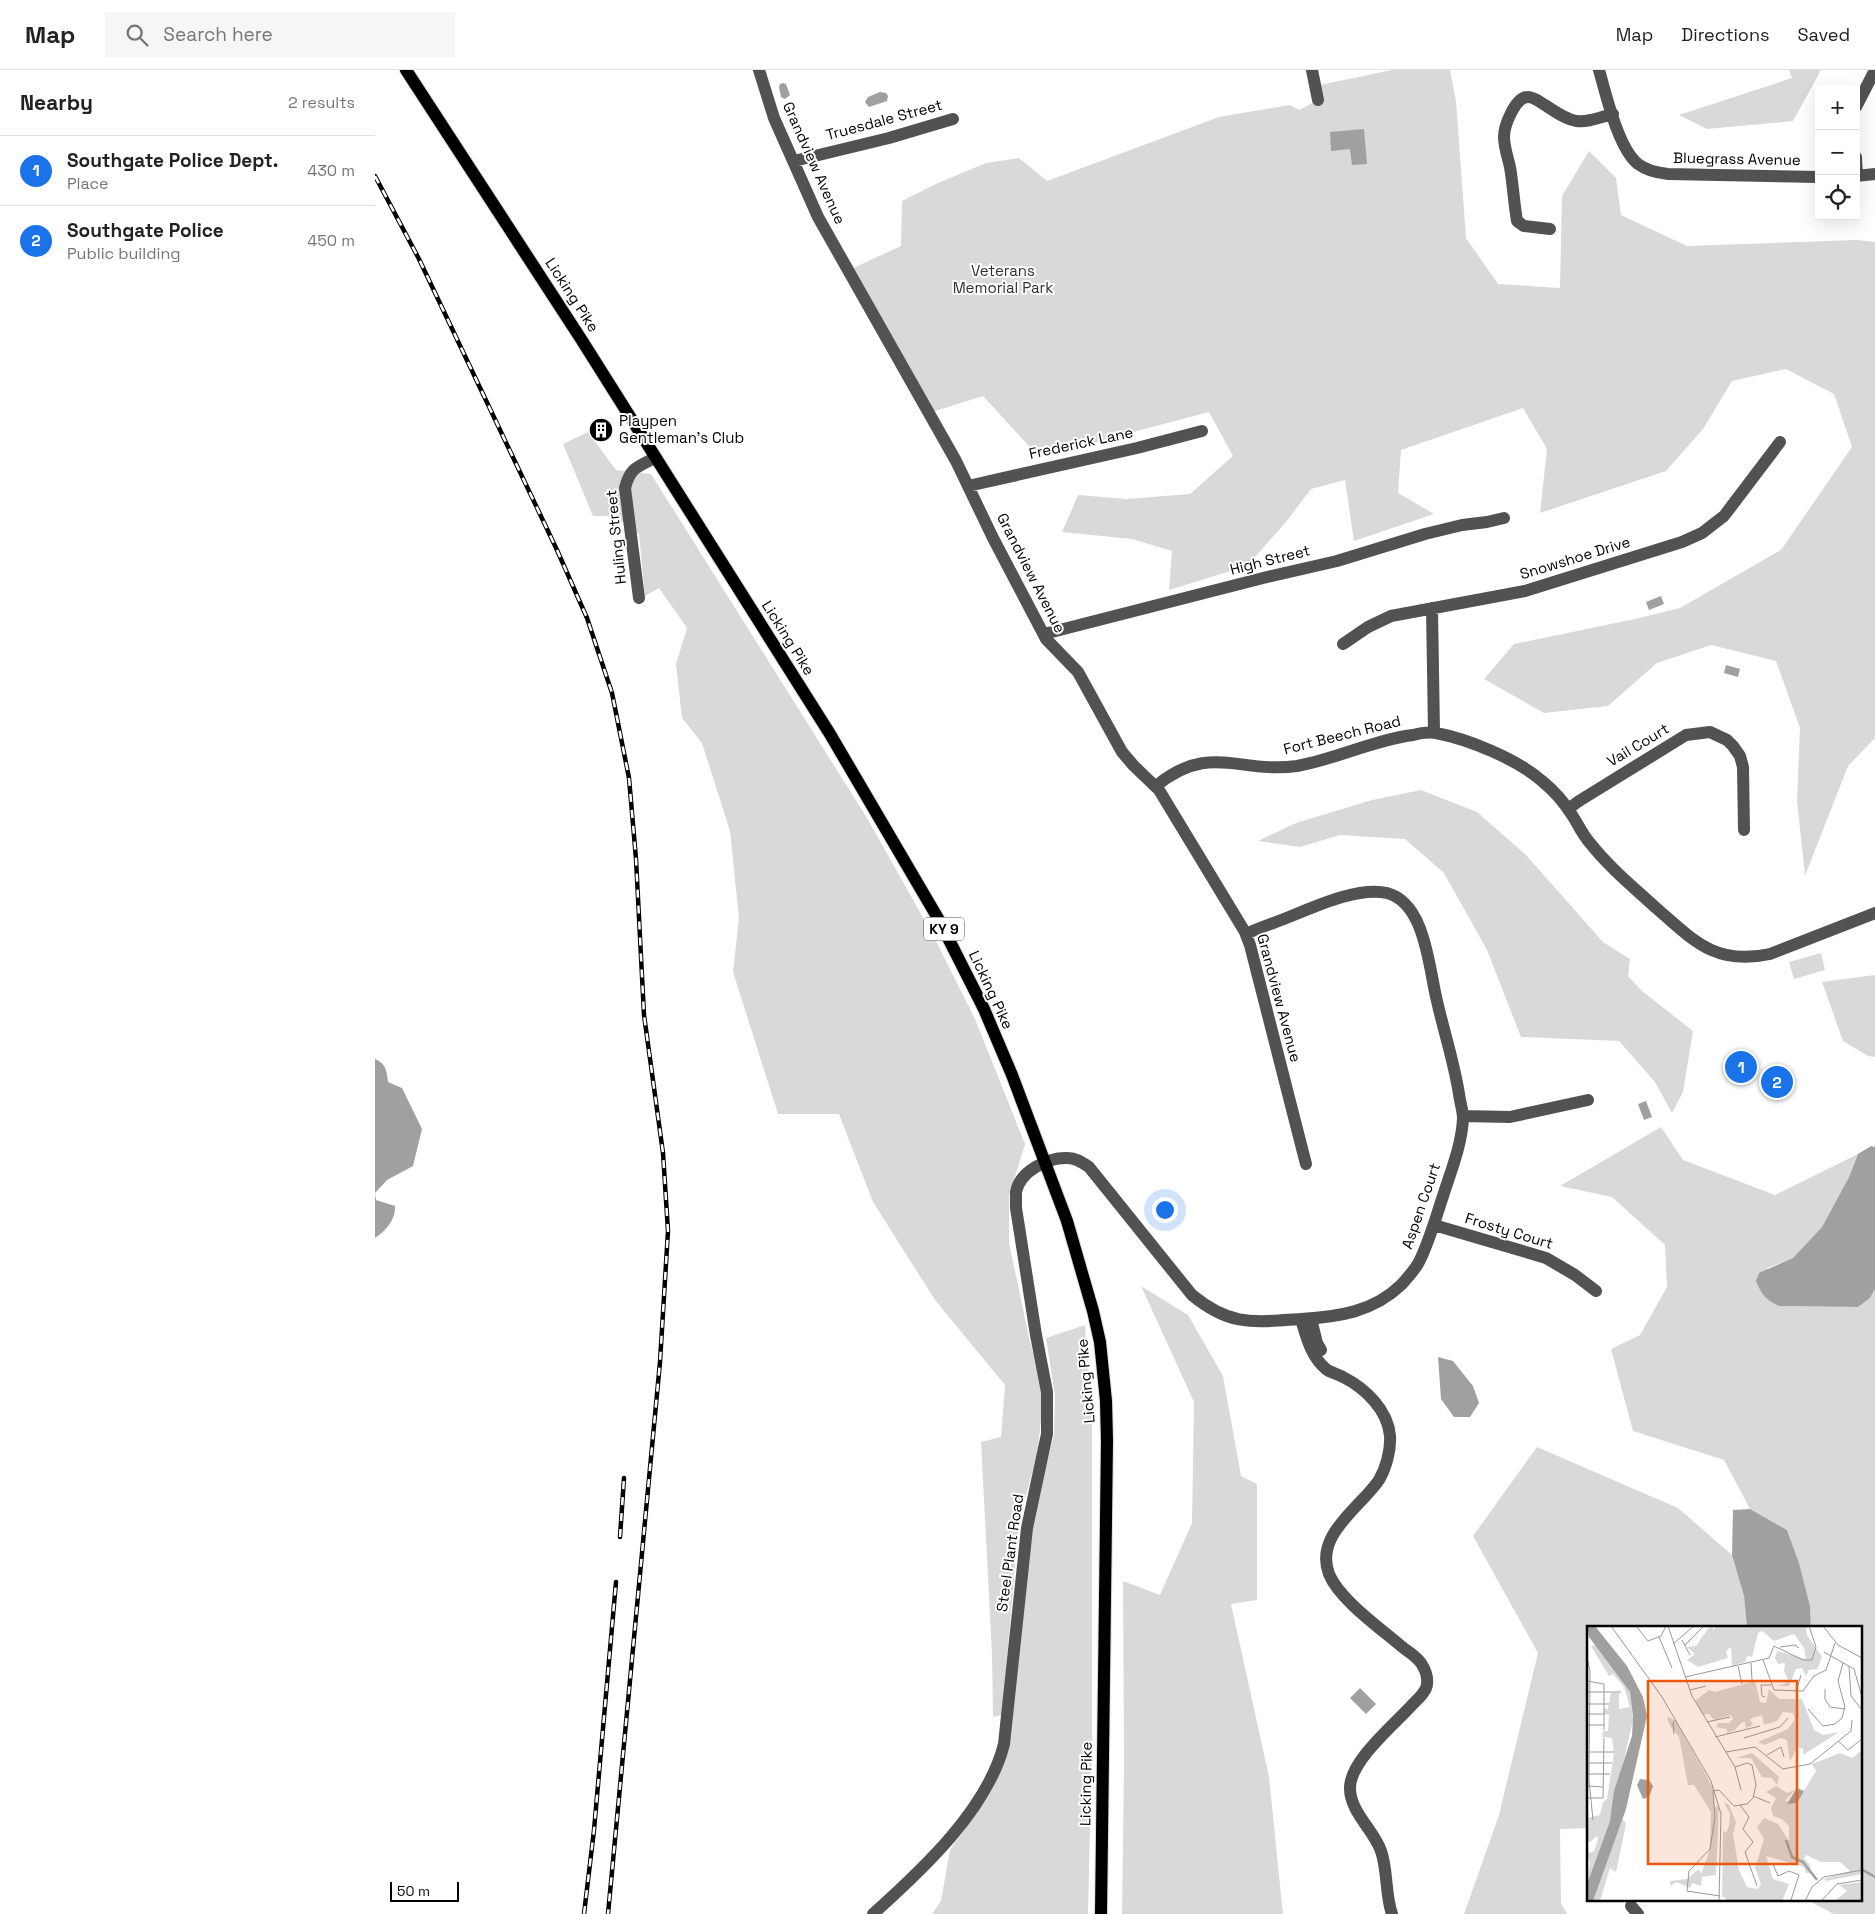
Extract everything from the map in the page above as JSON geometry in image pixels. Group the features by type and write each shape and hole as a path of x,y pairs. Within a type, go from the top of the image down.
{"main road":[{"name":"Licking Pike","path":"406,70 581,339 830,734 939,920 984,1009 1012,1075 1067,1221 1100,1342 1106,1401 1107,1484 1101,1914"}],"street":[{"name":"Grandview Avenue","path":"759,70 774,118 818,217 891,343 956,461 997,545 1050,645 1078,672 1122,752 1156,786 1246,934 1306,1164"},
{"path":"1313,70 1318,100"},
{"name":"Bluegrass Avenue","path":"1599,70 1623,143 1638,163 1653,171 1668,174 1815,177"},
{"path":"1860,99 1875,70"},
{"path":"1549,229 1524,226 1517,221 1504,137 1515,105 1521,99 1529,97 1538,100 1572,122 1584,122 1613,114"},
{"name":"Truesdale Street","path":"793,161 889,138 953,119"},
{"path":"1860,176 1875,174"},
{"name":"Frederick Lane","path":"968,486 1137,448 1202,431"},
{"name":"Snowshoe Drive","path":"1343,644 1368,627 1391,616 1525,591 1682,542 1702,533 1724,516 1780,442"},
{"name":"Huling Street","path":"639,598 625,488 632,470 655,458"},
{"name":"High Street","path":"1044,634 1337,561 1425,534 1504,518"},
{"path":"1432,608 1434,732"},
{"name":"Fort Beech Road","path":"1156,786 1171,774 1196,764 1228,763 1270,767 1299,765 1351,752 1393,737 1434,732 1452,736 1488,750 1528,771 1549,788 1568,809 1581,831 1612,869 1674,925 1702,946 1722,954 1759,956 1797,945 1875,913"},
{"name":"Vail Court","path":"1568,809 1686,735 1710,732 1727,740 1740,756 1743,767 1744,830"},
{"name":"Aspen Court","path":"1044,1163 1058,1158 1069,1158 1079,1160 1089,1167 1192,1295 1207,1307 1224,1316 1243,1321 1261,1322 1333,1317 1360,1311 1381,1301 1409,1277 1420,1261 1434,1226 1460,1138 1463,1116 1456,1071 1436,1000 1424,940 1415,918 1404,902 1388,893 1368,892 1316,906 1246,934"},
{"path":"1463,1116 1510,1117 1588,1100"},
{"name":"Steel Plant Road","path":"873,1914 903,1887 969,1815 989,1785 1001,1758 1027,1528 1047,1434 1047,1398 1035,1335 1016,1208 1017,1191 1023,1178 1031,1170 1044,1163"},
{"name":"Frosty Court","path":"1434,1226 1546,1258 1575,1275 1596,1292"},
{"path":"1306,1319 1316,1358 1327,1370 1354,1383 1372,1398 1385,1416 1390,1436 1389,1455 1379,1479 1329,1541 1326,1556 1329,1573 1336,1587 1365,1615 1420,1661 1426,1672 1427,1686 1419,1698 1361,1760 1352,1774 1350,1789 1354,1804 1381,1851 1385,1868 1388,1904 1392,1914"}],"green space":[{"name":"Veterans Memorial Park","path":"1392,70 1450,70 1456,101 1466,238 1498,284 1560,288 1562,196 1589,151 1616,178 1621,215 1687,246 1857,240 1875,242 1875,738 1848,766 1805,876 1797,801 1800,728 1776,661 1711,645 1657,663 1608,706 1544,713 1484,679 1514,644 1680,608 1781,550 1852,447 1834,394 1786,369 1732,381 1703,429 1666,471 1540,513 1547,449 1523,408 1401,450 1398,493 1434,514 1354,541 1345,480 1311,489 1286,522 1247,566 1169,590 1172,551 1132,539 1062,532 1078,495 1127,499 1190,494 1233,456 1209,412 1039,457 983,396 929,413 849,270 901,246 902,201 938,183 986,163 1019,158 1047,181 1219,117 1290,105 1299,110 1318,100 1315,86"},
{"path":"1789,70 1821,70 1793,121 1707,129 1679,115 1792,78"},
{"path":"588,432 616,470 651,474 867,818 934,937 975,1019 1025,1144 1009,1196 1009,1243 1030,1342 1044,1393 1037,1455 1019,1522 1002,1715 993,1717 992,1654 981,1442 1001,1437 1005,1385 935,1300 873,1202 839,1114 778,1114 733,972 739,918 730,831 702,743 682,718 676,664 687,628 659,588 645,596 639,534 614,516 593,516 563,444"},
{"path":"1421,790 1477,812 1526,855 1603,942 1630,959 1628,976 1642,991 1693,1031 1683,1092 1672,1113 1655,1082 1619,1041 1521,1037 1487,950 1444,873 1405,839 1340,835 1300,847 1258,841 1296,823 1372,800"},
{"path":"1821,953 1825,970 1794,979 1789,962"},
{"path":"1875,975 1875,1057 1868,1056 1843,1041 1822,982"},
{"path":"1661,1127 1683,1160 1775,1195 1858,1154 1849,1177 1822,1227 1793,1258 1767,1268 1779,1306 1858,1307 1870,1298 1875,1289 1875,1914 1834,1914 1811,1902 1863,1902 1863,1626 1811,1626 1810,1606 1799,1563 1787,1530 1750,1509 1724,1460 1633,1431 1611,1349 1640,1335 1667,1287 1665,1245 1612,1197 1560,1186"},
{"path":"1141,1286 1188,1315 1223,1376 1241,1476 1257,1484 1257,1600 1231,1604 1269,1777 1283,1914 1122,1914 1124,1764 1123,1581 1160,1595 1192,1523 1194,1402"},
{"path":"1085,1325 1092,1421 1092,1743 1088,1914 932,1914 941,1901 950,1850 991,1792 1008,1748 1035,1508 1054,1435 1055,1396 1046,1338"},
{"path":"1537,1447 1678,1508 1732,1555 1744,1596 1747,1626 1587,1626 1587,1828 1560,1829 1561,1903 1567,1914 1464,1914 1499,1815 1538,1653 1473,1536"}],"shaded area":[{"path":"783,83 786,84 790,95 785,99 781,97 779,87"},
{"path":"880,92 886,93 888,96 887,101 869,107 865,102 868,97"},
{"path":"1364,129 1367,164 1352,165 1350,149 1331,151 1330,132"},
{"path":"1661,596 1664,604 1649,610 1646,602"},
{"path":"1726,665 1740,669 1738,677 1724,673"},
{"path":"375,1059 384,1065 388,1082 402,1088 422,1129 413,1166 387,1180 375,1193"},
{"path":"1646,1101 1652,1117 1644,1120 1638,1104"},
{"path":"1871,1146 1875,1147 1875,1289 1870,1298 1858,1307 1779,1306 1767,1299 1756,1281 1759,1273 1793,1258 1822,1227 1849,1177 1858,1154"},
{"path":"375,1193 376,1200 395,1206 395,1211 390,1224 375,1238"},
{"path":"1438,1357 1453,1361 1473,1386 1479,1403 1470,1417 1454,1417 1441,1399"},
{"path":"1750,1509 1787,1530 1799,1563 1810,1606 1811,1626 1747,1626 1744,1596 1732,1555 1733,1510"},
{"path":"1360,1688 1376,1704 1366,1714 1350,1698"}],"waterway":[{"path":"1863,1870 1875,1877"}],"railway":[{"path":"375,176 419,259 557,550 587,618 612,693 629,778 636,859 644,1015 663,1153 668,1231 660,1362 608,1914"},
{"path":"620,1537 624,1478"},
{"path":"584,1914 594,1830 616,1582"}],"place":[{"name":"Playpen Gentleman's Club","path":"601,430"},
{"name":"Southgate Police Dept.","path":"1741,1067"},
{"name":"Southgate Police","path":"1777,1082"}]}
